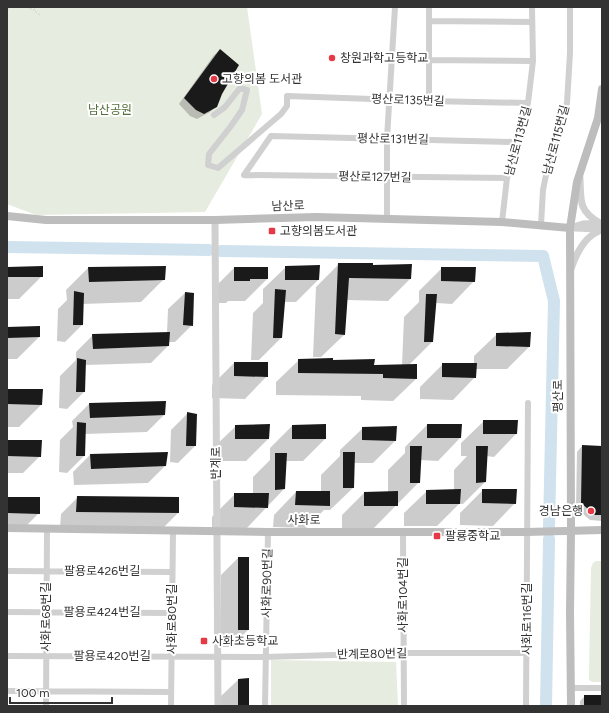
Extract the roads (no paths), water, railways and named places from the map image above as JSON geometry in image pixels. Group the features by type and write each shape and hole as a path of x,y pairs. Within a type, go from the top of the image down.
{"main road":[{"name":"평산로","path":"571,706 570,228 577,182 598,118 602,89"},
{"name":"남산로","path":"7,216 46,220 215,220 316,217 502,222 570,228"},
{"name":"사화로","path":"7,528 217,532 528,532 602,530"}],"street":[{"path":"387,219 389,99 395,7"},
{"path":"429,7 429,101"},
{"name":"남산로113번길","path":"502,222 507,178 515,142 528,103 533,61 532,7"},
{"name":"남산로115번길","path":"541,225 543,190 550,155 567,103 570,54 570,7"},
{"path":"429,21 532,22"},
{"path":"429,60 533,61"},
{"name":"평산로135번길","path":"214,115 225,107 240,88 247,90 242,110 209,154 208,166 218,168 281,114 287,106 287,96 528,103"},
{"name":"평산로131번길","path":"244,175 271,136 515,142"},
{"path":"580,173 582,205 585,212 601,226"},
{"name":"평산로127번길","path":"244,175 507,178"},
{"name":"반계로","path":"215,220 218,706"},
{"path":"570,228 601,226"},
{"path":"570,273 585,241 601,226"},
{"name":"사화로116번길","path":"526,706 528,403"},
{"name":"사화로68번길","path":"46,706 47,528"},
{"name":"사화로80번길","path":"171,706 173,531"},
{"name":"사화로90번길","path":"265,706 268,532"},
{"name":"사화로104번길","path":"403,532 404,706"},
{"name":"팔용로426번길","path":"7,571 172,572"},
{"name":"팔용로424번길","path":"7,612 172,613"},
{"name":"반계로80번길","path":"217,657 404,653 527,653"},
{"name":"팔용로420번길","path":"7,656 217,657"},
{"path":"571,688 602,688"},
{"path":"7,691 171,692"}],"waterway":[{"path":"7,247 209,250"},
{"path":"221,251 543,256 554,301 549,527"},
{"path":"546,706 549,539"}],"place":[{"name":"창원과학고등학교","path":"332,58"},
{"name":"고향의봄 도서관","path":"214,79"},
{"name":"고향의봄도서관","path":"272,231"},
{"name":"경남은행","path":"591,511"},
{"name":"팔룡중학교","path":"437,536"},
{"name":"사화초등학교","path":"204,641"}],"park label":[{"name":"남산공원","path":"110,110"}]}
